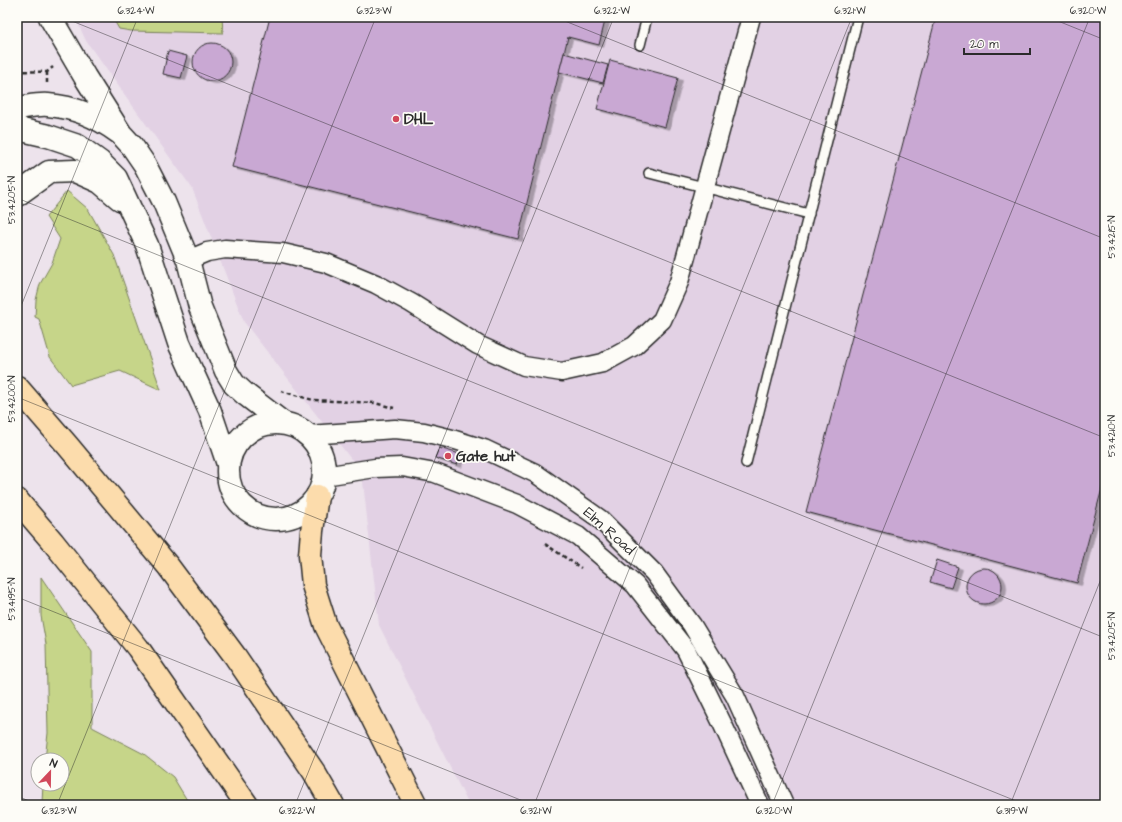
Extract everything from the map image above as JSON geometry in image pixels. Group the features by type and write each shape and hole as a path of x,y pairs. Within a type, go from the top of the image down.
{"highway":[{"path":"17,386 168,566 235,656 314,772 333,805"},
{"path":"318,496 312,531 310,555 313,585 324,619 339,653 416,805"},
{"path":"17,500 54,542 138,648 247,805"}],"main road":[{"path":"50,17 85,77 121,134"},
{"path":"17,108 48,105 78,111 108,124 121,134 132,146 145,165 164,202 188,260 200,307 226,370 234,384 283,423"},
{"path":"17,126 22,130 48,136 78,146 100,162 116,178 146,245 179,343 210,411 228,464"},
{"path":"17,196 49,172 75,171 100,182 130,207"},
{"path":"268,423 283,423 296,427 308,435 318,447 324,461 322,487 318,496 306,509 292,517 276,520 260,517 245,509 234,496 228,481 228,464 233,448 243,435 255,427 268,423"}],"street":[{"path":"188,260 208,252 225,249 283,252 326,263 376,284 404,299 485,348 524,366 562,372 602,362 634,346 662,320 679,282 751,17"},
{"name":"Elm Road","path":"308,435 395,429 424,432 452,439 484,449 535,473 600,519 654,573 692,625 735,696 784,805"},
{"name":"Elm Road","path":"324,476 375,468 402,468 435,473 517,504 578,536 635,585 686,650 760,805"}],"lane":[{"path":"640,45 647,17"},
{"path":"746,463 858,17"},
{"path":"649,173 809,214"}],"path":[{"path":"539,540 584,570"}],"shaded area":[{"path":"75,17 1105,17 1105,658 1102,669 1105,671 1105,805 469,805 379,625 362,473 244,322 192,188 86,41"}],"green space":[{"path":"112,17 222,17 223,33 131,31 119,29"},
{"path":"67,191 88,209 114,255 161,390 120,371 71,385 50,357 39,319 35,317 36,300 40,284 52,263 60,239 46,217"},
{"path":"41,577 92,652 92,727 144,754 173,777 190,805 59,805 42,803 43,792 70,792 70,752 46,752 48,733 46,644 41,616"}],"building":[{"name":"DHL","path":"270,17 606,17 599,45 568,37 518,239 232,167"},
{"path":"936,17 1105,17 1105,477 1077,583 806,512"},
{"path":"208,43 216,43 226,48 230,55 230,69 226,76 216,81 208,81 198,76 196,73 193,66 193,58 198,48 201,46"},
{"path":"168,51 187,56 181,78 163,74"},
{"path":"564,53 608,65 603,83 559,72"},
{"path":"610,60 678,78 665,127 597,109"},
{"name":"Gate hut","path":"439,448 460,454 457,465 435,458"},
{"path":"937,560 958,567 951,588 930,582"},
{"path":"984,568 997,573 1002,586 997,599 984,604 971,599 966,586 971,573"}],"place":[{"name":"DHL","path":"396,119"},
{"name":"Gate hut","path":"448,456"}]}
